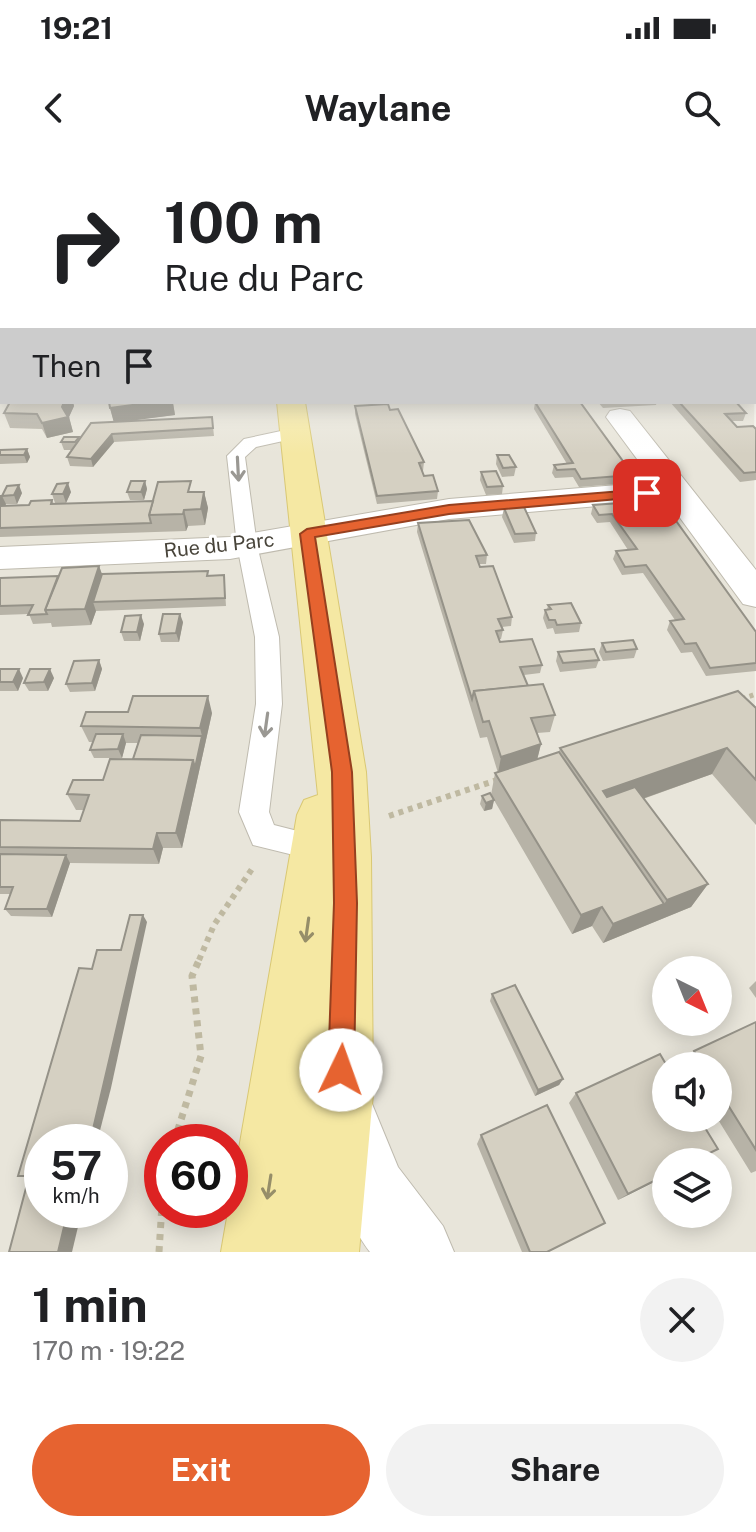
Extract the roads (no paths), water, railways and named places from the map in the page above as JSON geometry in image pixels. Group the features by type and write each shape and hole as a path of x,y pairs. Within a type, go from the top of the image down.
{"main road":[{"path":"258,1252 311,839 326,781 327,685 293,417"},
{"path":"311,839 344,998 340,1094 322,1252"}],"street":[{"path":"620,417 756,595"},
{"name":"Rue du Parc","path":"0,558 209,550 449,509 675,490"},
{"path":"340,1094 353,1155 367,1184 393,1226 417,1252"}],"lane":[{"path":"293,417 250,443 236,456 247,545 267,650 269,704 254,812 264,836 311,839"}]}
